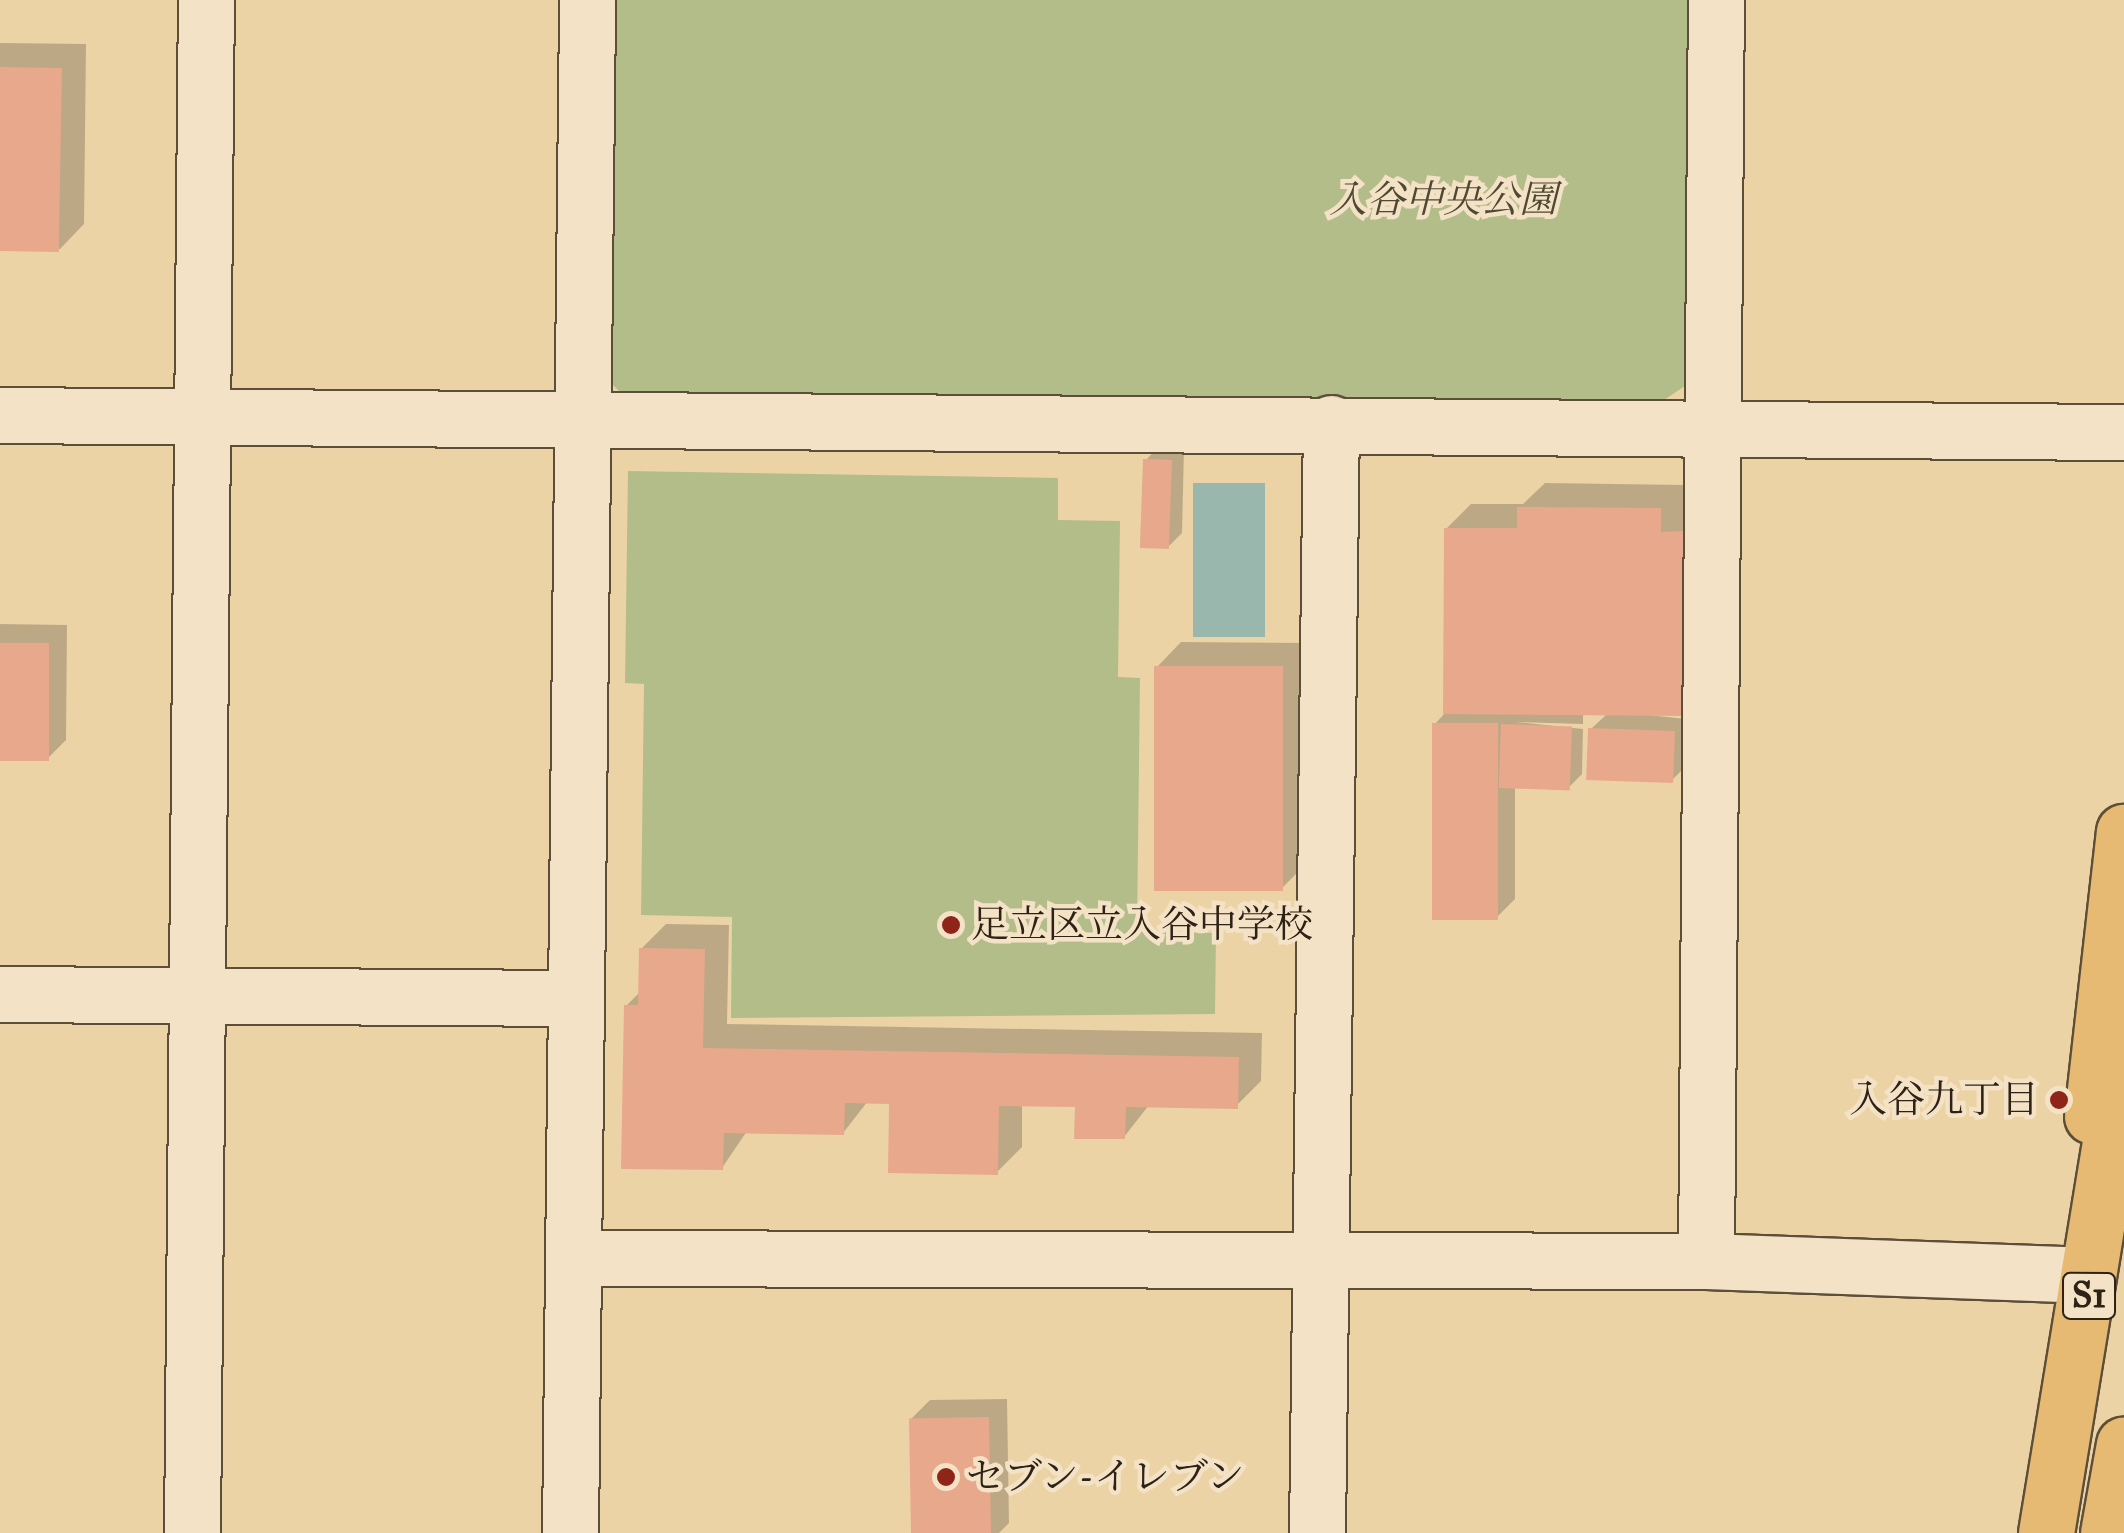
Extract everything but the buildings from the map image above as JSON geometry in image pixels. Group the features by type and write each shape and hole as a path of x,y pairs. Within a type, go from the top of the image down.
{"main road":[{"path":"2020,1533 2069,1274 2124,832"},
{"name":"S1","path":"2046,1533 2124,1059"},
{"path":"2108,1533 2124,1444"}],"street":[{"path":"192,1533 206,0"},
{"path":"570,1533 587,0"},
{"path":"1706,1262 1716,0"},
{"path":"0,415 2124,432"},
{"path":"1317,1533 1331,423"},
{"path":"0,994 576,998"},
{"path":"574,1258 1706,1262 2069,1274"}],"green space":[{"name":"入谷中央公園","path":"608,0 1698,0 1691,382 1661,402 622,394 606,378"},
{"path":"628,471 1058,478 1058,520 1120,521 1118,677 1140,678 1137,931 1216,933 1215,1014 731,1018 732,917 641,915 644,684 625,683"}],"water":[{"path":"1193,483 1265,483 1265,637 1193,637"}],"place":[{"name":"足立区立入谷中学校","path":"951,925"},
{"name":"入谷九丁目","path":"2059,1100"},
{"name":"セブン-イレブン","path":"946,1477"}]}
